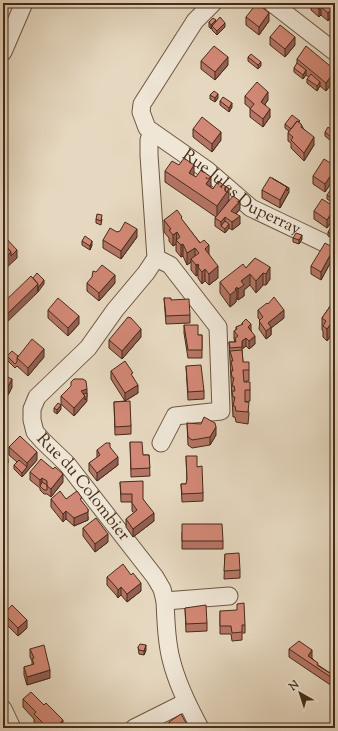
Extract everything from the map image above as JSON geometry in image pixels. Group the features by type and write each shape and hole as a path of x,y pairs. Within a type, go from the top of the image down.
{"street":[{"path":"3,52 24,3"},
{"path":"161,443 175,416 220,410 218,327 170,265 156,258 149,155 149,140 152,132 143,120 141,112 142,104 195,21 213,3"},
{"path":"272,3 335,52"},
{"name":"Rue Jules Duperray","path":"152,132 207,170 251,208 335,248"},
{"name":"Rue du Colombier","path":"156,258 146,273 115,310 88,348 37,397 32,409 32,420 35,432 43,442 68,464 162,589 165,601 167,636 171,659 186,702 200,728"},
{"path":"165,601 230,596"},
{"path":"134,728 186,702"},
{"path":"3,709 12,728"}],"building":[{"path":"257,3 269,13 259,27 246,17"},
{"path":"311,3 335,3 335,5 328,13 321,7 319,9"},
{"path":"220,17 225,23 217,31 212,26"},
{"path":"213,18 216,20 211,25 209,22"},
{"path":"280,25 295,37 285,49 270,37"},
{"path":"214,46 228,57 215,72 201,61"},
{"path":"306,46 335,70 326,83 297,59"},
{"path":"251,54 261,62 258,65 248,57"},
{"path":"297,63 306,70 303,75 294,68"},
{"path":"311,74 320,82 317,86 307,79"},
{"path":"257,82 268,92 261,102 270,109 263,119 250,109 254,104 245,96"},
{"path":"214,91 218,94 215,98 210,95"},
{"path":"223,97 232,103 229,108 220,101"},
{"path":"292,115 300,121 297,121 291,129 285,124"},
{"path":"202,117 221,132 212,144 193,129"},
{"path":"297,121 302,125 301,127 314,137 304,153 291,140 293,137 288,133"},
{"path":"328,127 334,132 331,137 325,132"},
{"path":"184,158 194,165 189,173 196,177 201,170 211,177 206,184 213,189 218,181 229,189 217,206 165,171 172,161 179,165"},
{"path":"324,159 335,166 335,169 325,184 313,176"},
{"path":"270,177 287,187 280,200 262,190"},
{"path":"333,186 335,187 335,200 327,195"},
{"path":"233,196 240,201 231,211 240,216 232,222 225,217 221,222 215,218"},
{"path":"322,199 335,207 327,220 314,211"},
{"path":"177,210 182,217 181,218 200,243 204,240 209,245 205,249 218,266 209,274 205,269 202,272 198,267 198,264 196,265 191,259 199,253 195,248 187,253 183,244 181,245 176,240 180,237 177,232 173,235 169,230 171,229 164,220"},
{"path":"97,214 102,215 101,221 96,219"},
{"path":"225,221 229,224 225,229 221,226"},
{"path":"125,222 137,229 121,251 103,240 110,228 117,232 120,231"},
{"path":"331,227 335,229 335,236 328,232"},
{"path":"296,233 302,235 299,240 293,238"},
{"path":"3,235 17,250 11,256 11,252 3,243"},
{"path":"85,236 92,241 90,246 82,241"},
{"path":"3,243 11,252 3,260"},
{"path":"325,243 334,248 321,272 311,266"},
{"path":"255,258 270,267 266,274 263,273 256,281 250,274 241,281 244,285 238,289 237,287 235,289 236,290 230,295 220,282 243,264 246,268"},
{"path":"102,265 115,275 99,293 87,283 92,277 93,271 96,272"},
{"path":"37,273 44,280 38,288 38,284 33,278"},
{"path":"31,276 38,284 3,318 3,303"},
{"path":"274,297 284,310 268,323 271,327 266,331 259,321 263,317 258,310 267,303 268,304"},
{"path":"58,298 79,316 68,328 48,310"},
{"path":"164,298 171,298 171,300 189,299 190,315 166,316"},
{"path":"335,299 335,318 327,329 323,326 326,321 322,318"},
{"path":"128,317 131,318 141,329 122,351 109,340"},
{"path":"246,319 251,324 248,327 255,336 249,341 246,338 242,341 242,347 230,348 229,342 236,342 235,338 238,336 234,331 237,329 236,327 243,324 242,323"},
{"path":"184,325 198,325 198,335 202,335 202,350 188,350"},
{"path":"32,339 44,349 28,368 17,358"},
{"path":"242,350 243,362 249,362 249,370 243,370 244,382 250,382 250,390 245,390 245,402 249,402 248,412 236,411 235,406 233,406 235,397 233,397 232,391 235,391 234,386 232,386 234,378 232,377 231,371 233,371 231,361 233,361 230,351"},
{"path":"12,351 18,356 15,364 7,356"},
{"path":"125,361 133,373 131,374 138,385 125,393 111,371"},
{"path":"201,365 204,391 188,392 186,366"},
{"path":"3,375 12,379 7,387 3,399"},
{"path":"74,379 83,379 86,381 87,389 81,391 85,396 74,408 61,396 71,386 71,382"},
{"path":"87,393 85,400 85,396 83,394"},
{"path":"130,401 131,426 115,427 114,402"},
{"path":"58,403 61,405 57,410 54,408"},
{"path":"204,417 215,423 216,427 210,437 192,440 188,437 187,423 201,424"},
{"path":"20,436 37,452 27,463 9,447"},
{"path":"130,442 142,442 143,455 149,455 150,468 131,469"},
{"path":"106,443 110,443 110,447 118,457 97,473 89,463 100,455 97,450"},
{"path":"3,455 8,459 3,464"},
{"path":"186,456 197,456 197,467 202,466 203,493 182,494 181,484 186,484 187,479"},
{"path":"41,459 53,469 55,467 63,474 51,489 47,486 47,481 42,478 40,480 30,472"},
{"path":"19,460 27,467 22,473 14,465"},
{"path":"143,481 143,499 154,513 133,529 126,519 137,510 132,503 132,494 121,494 120,482"},
{"path":"42,482 47,485 47,490 44,490 40,486"},
{"path":"60,491 66,499 77,491 82,498 80,499 88,509 88,512 74,518 66,511 63,514 51,499"},
{"path":"96,518 108,534 95,544 83,528"},
{"path":"182,524 222,524 223,541 182,541"},
{"path":"239,553 240,570 224,571 225,554"},
{"path":"123,564 131,575 133,573 141,583 127,594 121,587 118,590 107,577"},
{"path":"244,603 245,625 242,625 242,632 232,633 231,626 220,626 220,611 237,610 237,604"},
{"path":"12,605 27,620 18,628 4,614"},
{"path":"206,605 207,623 186,624 185,608"},
{"path":"299,641 312,650 308,656 318,663 317,665 333,675 335,672 335,680 289,649"},
{"path":"140,644 146,645 144,651 139,650 138,647"},
{"path":"44,645 50,670 27,677 24,667 34,664 32,659 34,658 30,649"},
{"path":"31,692 44,705 46,703 63,720 55,728 48,728 34,714 36,712 23,699"},
{"path":"181,714 189,728 172,728 169,722"}]}
